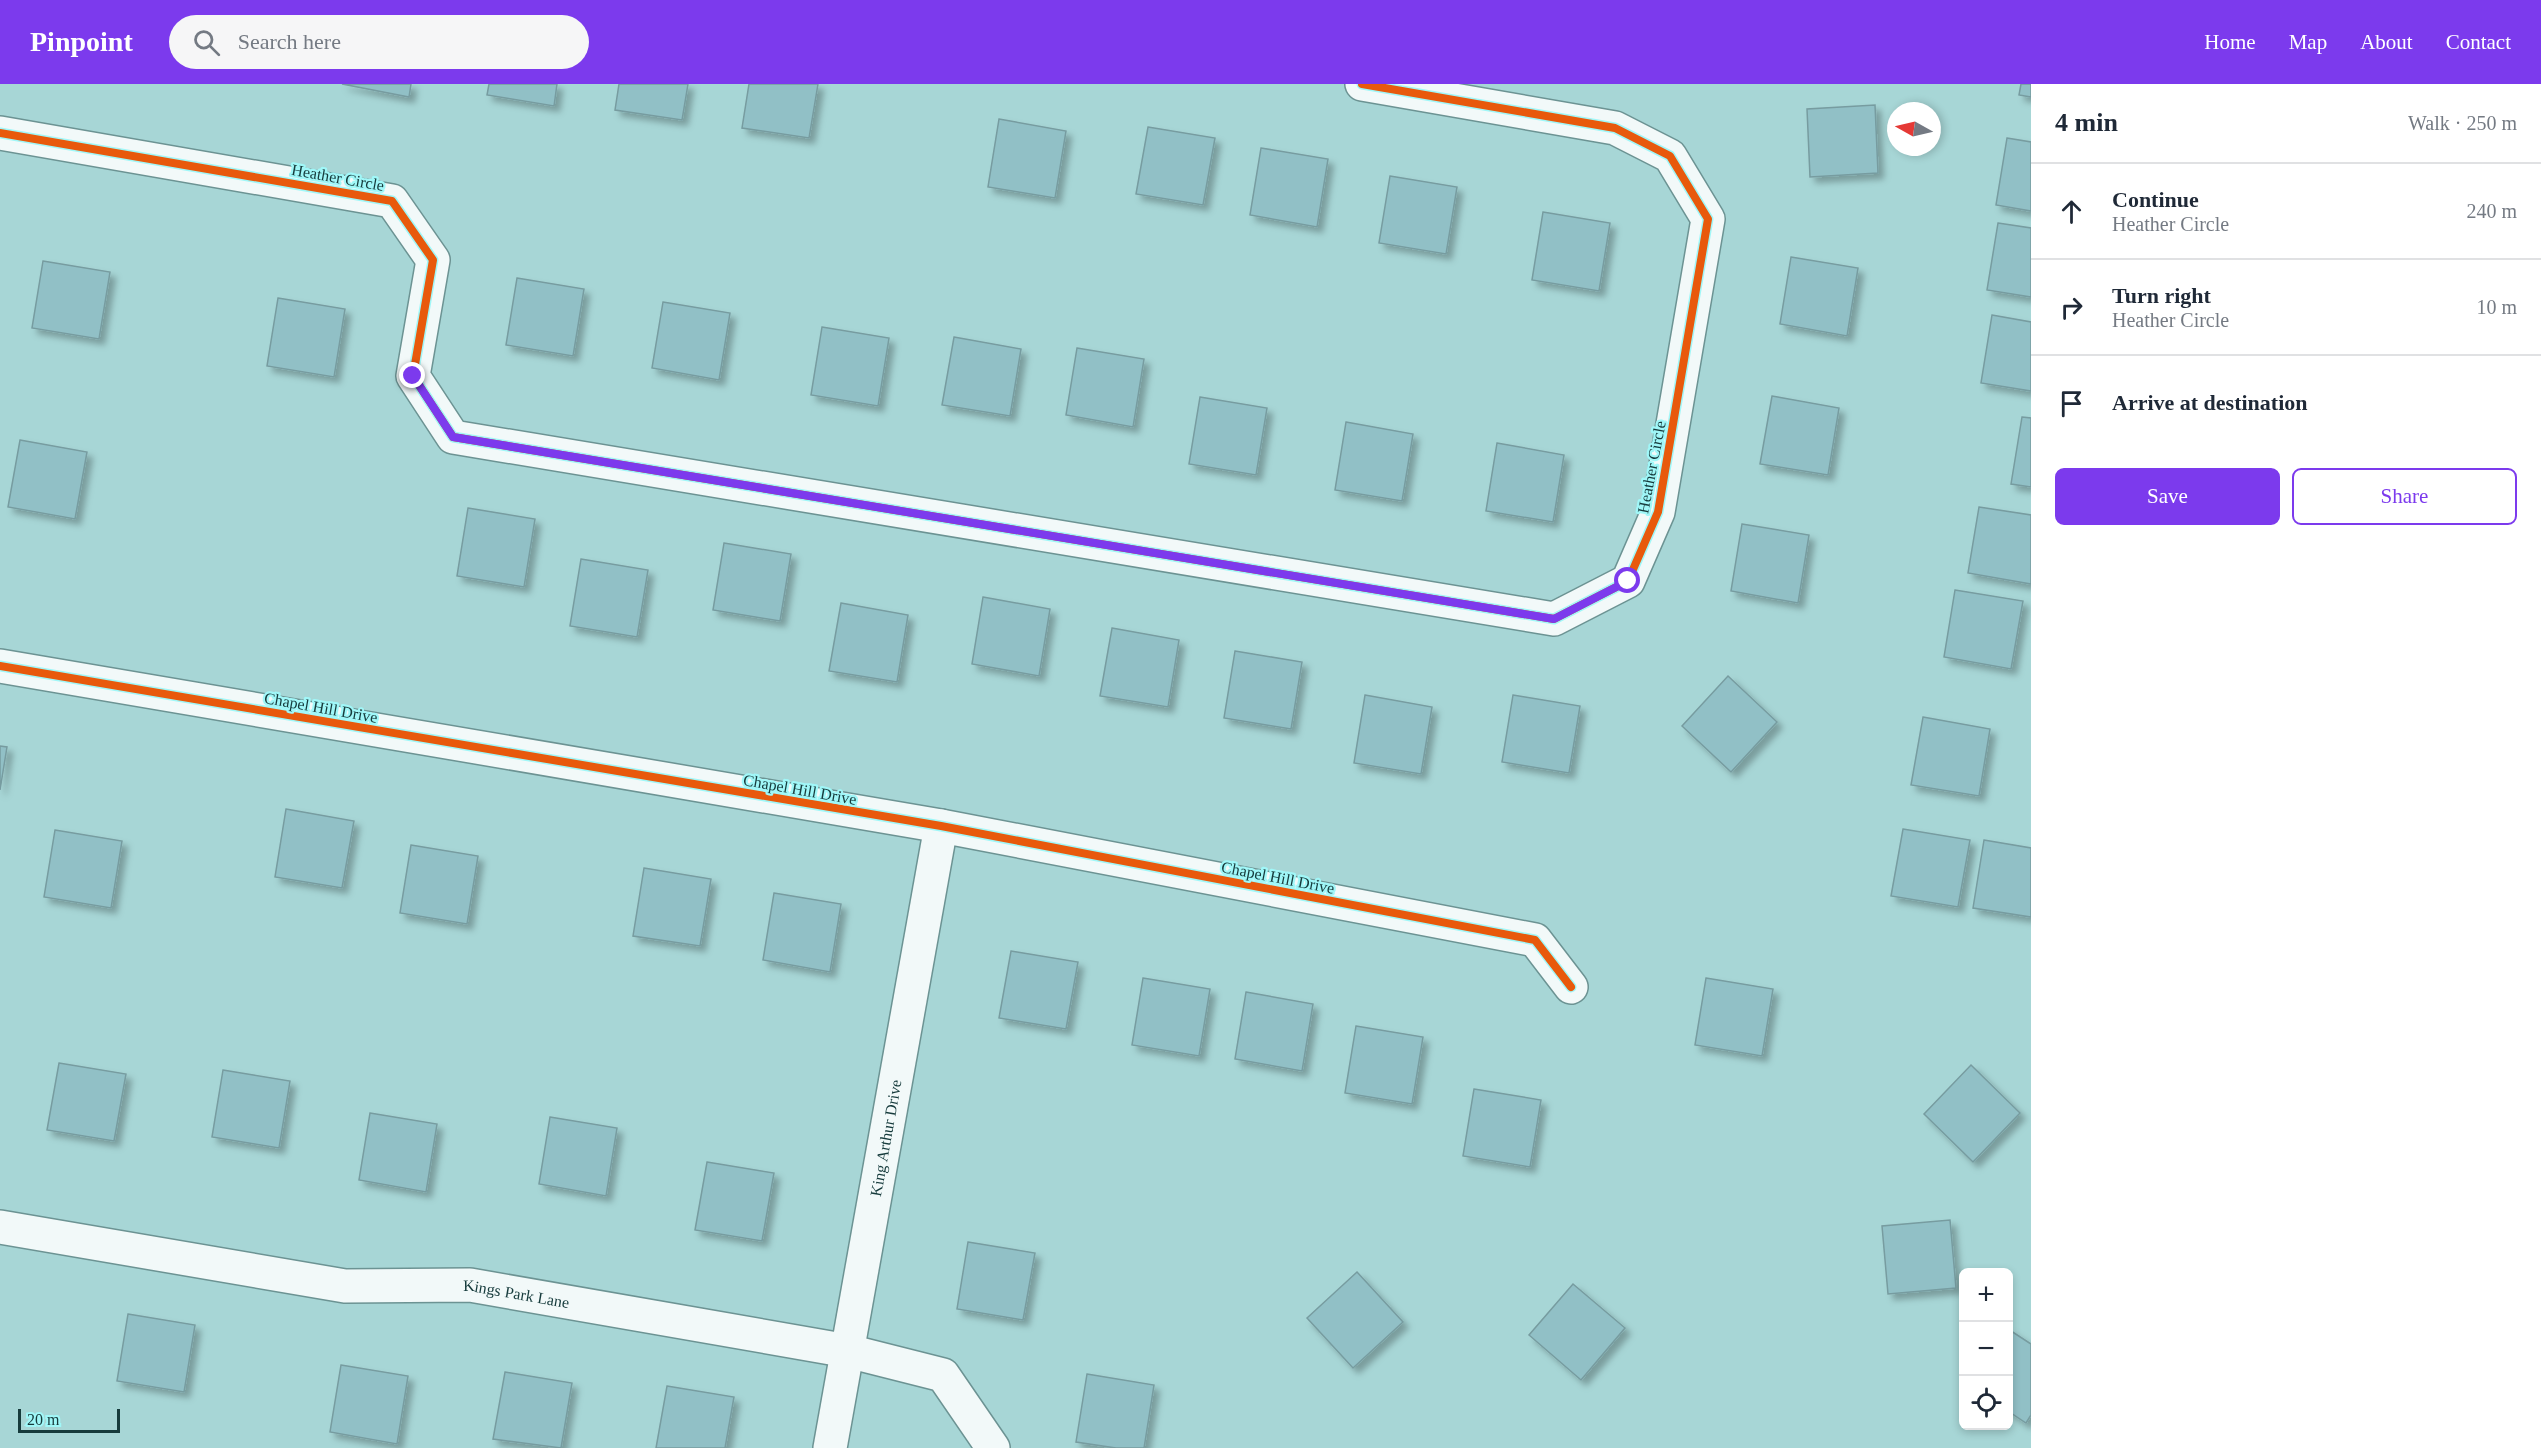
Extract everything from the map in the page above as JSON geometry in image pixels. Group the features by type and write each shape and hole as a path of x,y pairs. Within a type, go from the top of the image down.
{"street":[{"name":"Heather Circle","path":"0,133 392,201 433,260 413,376 453,437 1554,619 1628,581 1658,512 1708,219 1670,156 1615,128 1362,84"},
{"name":"Chapel Hill Drive","path":"0,666 941,826 1535,940 1570,987"},
{"name":"King Arthur Drive","path":"830,1448 941,826"},
{"name":"Kings Park Lane","path":"0,1227 345,1286 470,1285 848,1351 943,1375 993,1448"}],"building":[{"path":"342,84 411,84 409,97"},
{"path":"489,84 557,84 554,106 487,95"},
{"path":"619,84 688,84 682,120 615,110"},
{"path":"749,84 818,84 809,138 742,128"},
{"path":"2021,84 2031,84 2031,97 2019,95"},
{"path":"1875,105 1878,173 1810,177 1807,109"},
{"path":"999,119 1066,131 1055,198 988,187"},
{"path":"1148,127 1215,138 1203,205 1136,194"},
{"path":"2007,138 2031,142 2031,211 1996,205"},
{"path":"1261,148 1328,159 1317,227 1250,215"},
{"path":"1390,176 1457,187 1446,254 1379,243"},
{"path":"1543,212 1610,223 1599,291 1532,280"},
{"path":"1998,223 2031,228 2031,297 1987,290"},
{"path":"1791,257 1858,268 1847,336 1780,324"},
{"path":"43,261 110,272 99,339 32,328"},
{"path":"517,278 584,289 573,356 506,345"},
{"path":"278,298 345,309 334,377 267,366"},
{"path":"663,302 730,313 719,380 652,368"},
{"path":"1992,315 2031,322 2031,391 1981,383"},
{"path":"822,327 889,338 878,406 811,395"},
{"path":"954,337 1021,349 1010,416 942,405"},
{"path":"1077,348 1144,359 1133,427 1066,415"},
{"path":"1772,396 1839,408 1828,475 1760,464"},
{"path":"1200,397 1267,408 1256,475 1189,464"},
{"path":"2022,417 2031,418 2031,487 2011,484"},
{"path":"1346,422 1413,434 1402,501 1335,490"},
{"path":"20,440 87,452 75,519 8,507"},
{"path":"1497,443 1564,455 1553,522 1486,511"},
{"path":"1979,507 2031,515 2031,584 1968,573"},
{"path":"468,508 535,519 524,587 457,576"},
{"path":"1742,524 1809,535 1798,603 1731,591"},
{"path":"724,543 791,554 780,621 713,610"},
{"path":"581,559 648,570 637,637 570,626"},
{"path":"1955,590 2023,601 2011,669 1944,657"},
{"path":"983,597 1050,609 1039,676 972,664"},
{"path":"841,603 908,615 897,682 829,671"},
{"path":"1112,628 1179,640 1168,707 1100,696"},
{"path":"1235,651 1302,662 1291,729 1224,718"},
{"path":"1728,676 1777,722 1731,772 1682,726"},
{"path":"1365,695 1432,707 1421,774 1354,763"},
{"path":"1513,695 1580,706 1569,773 1502,762"},
{"path":"1923,717 1990,729 1979,796 1911,785"},
{"path":"0,746 7,747 0,790"},
{"path":"286,809 354,821 342,888 275,877"},
{"path":"1903,829 1970,840 1958,907 1891,896"},
{"path":"55,830 122,841 111,908 44,897"},
{"path":"1984,840 2031,848 2031,917 1973,908"},
{"path":"411,845 478,856 467,924 400,913"},
{"path":"644,868 711,879 700,946 633,936"},
{"path":"774,893 841,904 830,972 763,960"},
{"path":"1011,951 1078,962 1066,1029 999,1018"},
{"path":"1143,978 1210,989 1199,1056 1132,1045"},
{"path":"1706,978 1773,989 1762,1056 1695,1045"},
{"path":"1246,992 1313,1004 1302,1071 1235,1059"},
{"path":"1356,1026 1423,1037 1412,1104 1345,1093"},
{"path":"59,1063 126,1074 114,1141 47,1130"},
{"path":"1971,1065 2020,1113 1973,1162 1924,1114"},
{"path":"223,1070 290,1081 279,1148 212,1137"},
{"path":"1474,1089 1541,1100 1530,1167 1463,1156"},
{"path":"370,1113 437,1124 426,1192 359,1180"},
{"path":"550,1117 617,1128 606,1196 539,1184"},
{"path":"707,1162 774,1173 762,1241 695,1230"},
{"path":"1950,1220 1956,1288 1888,1294 1882,1226"},
{"path":"968,1242 1035,1253 1023,1320 957,1309"},
{"path":"1357,1272 1403,1322 1353,1368 1307,1318"},
{"path":"1573,1284 1625,1328 1581,1380 1529,1335"},
{"path":"128,1314 195,1325 184,1392 117,1381"},
{"path":"2013,1332 2031,1344 2031,1415 2026,1423 2013,1414"},
{"path":"341,1365 408,1376 397,1444 330,1432"},
{"path":"505,1372 572,1383 561,1448 493,1439"},
{"path":"1087,1374 1154,1385 1144,1448 1116,1448 1076,1442"},
{"path":"667,1386 734,1397 725,1448 656,1448"}],"cycle path":[{"path":"0,133 392,201 433,260 413,376 453,437 1554,619 1628,581 1658,512 1708,219 1670,156 1615,128 1362,84"},
{"path":"0,666 941,826 1535,940 1571,987"}],"route":[{"path":"413,376 453,437 1554,619 1628,581"}]}
